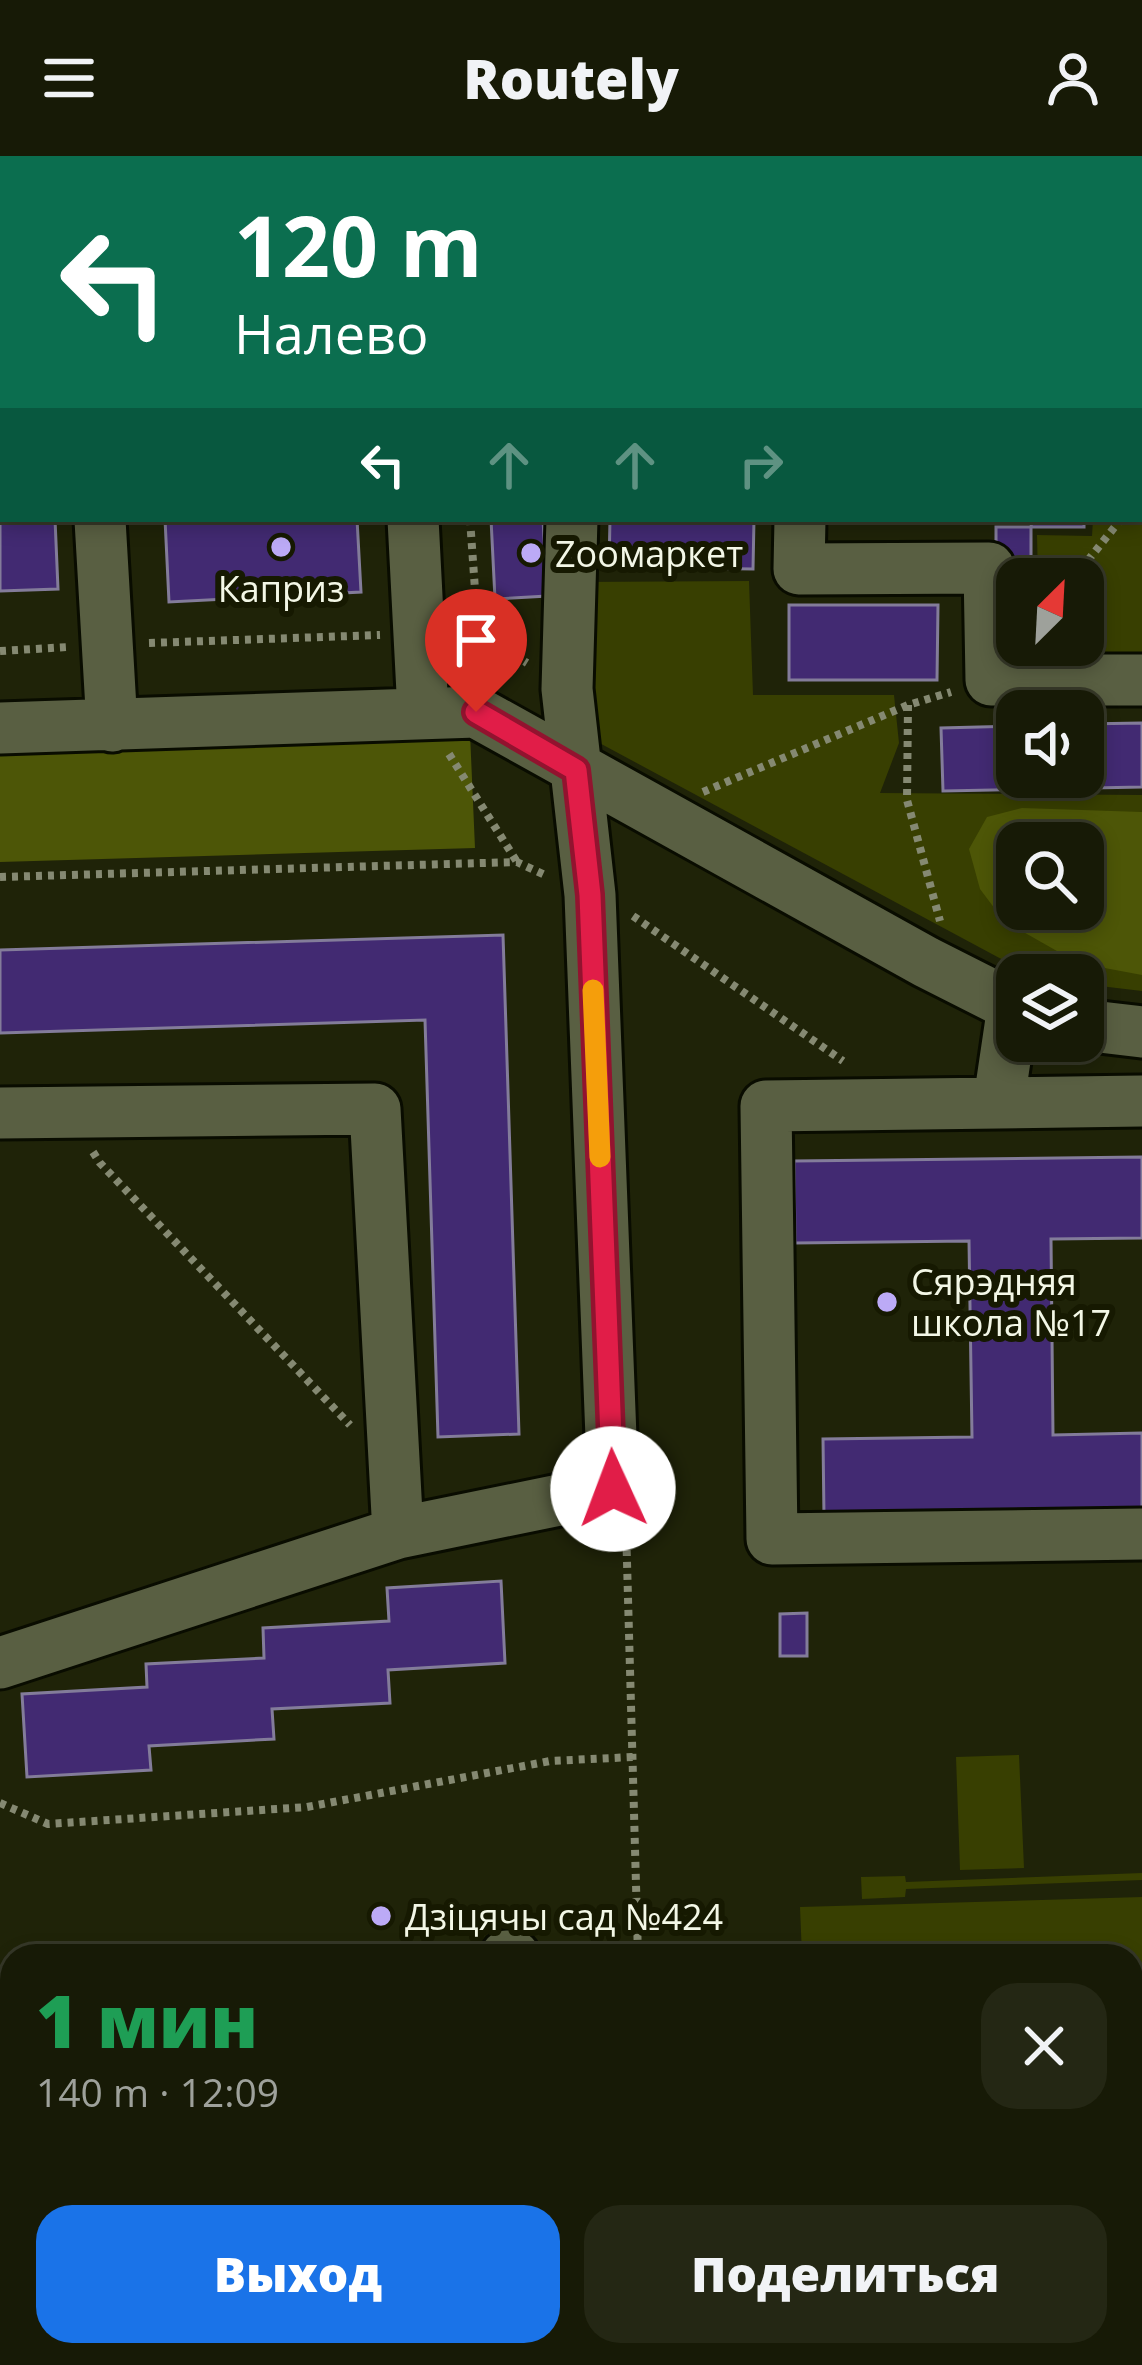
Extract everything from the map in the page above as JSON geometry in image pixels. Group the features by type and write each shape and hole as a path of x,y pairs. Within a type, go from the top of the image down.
{"lane":[{"path":"100,522 112,726"},
{"path":"413,522 423,712"},
{"path":"0,1663 398,1533 613,1489 607,903 576,770 567,689 572,522"},
{"path":"800,522 800,569 988,568 991,680 1142,680"},
{"path":"0,728 476,712 996,997"},
{"path":"1104,1027 1142,1032"},
{"path":"1003,1103 1005,1062"},
{"path":"1142,1101 766,1106 772,1538 1142,1534"},
{"path":"0,1113 375,1109 398,1533"}],"path":[{"path":"470,522 478,632"},
{"path":"1090,558 1119,522"},
{"path":"0,651 420,633"},
{"path":"686,799 908,705 991,680"},
{"path":"908,705 907,800 944,937 945,971"},
{"path":"423,712 517,862"},
{"path":"0,878 517,862 607,903 852,1067"},
{"path":"68,1112 100,1163 394,1467"},
{"path":"626,1516 638,1944"},
{"path":"0,1803 48,1824 307,1807 550,1761 633,1756"}],"green space":[{"path":"1093,522 1142,522 1142,657 1104,658 1104,558 1038,558 1037,535 1092,536"},
{"path":"749,581 753,695 894,695 899,743 880,793 996,794 996,798 1142,795 1142,991 1104,986 1104,954 996,956 592,739 580,582"},
{"path":"470,733 475,848 0,862 0,747"},
{"path":"1022,808 1142,812 1142,975 1104,968 1104,954 1062,954 1020,930 1104,930 1104,822 996,822 996,910 980,889 969,849 987,817"},
{"path":"1019,1755 1024,1868 960,1870 956,1757"},
{"path":"1142,1873 1142,1880 906,1889 905,1897 862,1899 861,1877 905,1876 906,1882"},
{"path":"1142,1897 1142,1944 802,1944 800,1907"}],"building":[{"path":"0,522 55,522 58,589 0,591"},
{"path":"165,522 357,522 361,592 169,602"},
{"path":"491,522 543,522 547,596 495,599"},
{"path":"610,522 754,522 753,569 609,567"},
{"path":"1032,522 1084,522 1084,527 1031,527"},
{"path":"996,527 1031,527 1031,558 996,558"},
{"path":"789,605 938,605 937,680 789,680"},
{"path":"1142,723 1142,787 1104,788 1104,724"},
{"path":"996,727 996,790 943,791 941,728"},
{"path":"503,935 519,1434 438,1437 425,1020 0,1033 0,950"},
{"path":"1142,1157 1142,1238 1051,1239 1053,1435 1142,1433 1142,1512 824,1517 823,1439 972,1437 969,1241 795,1243 794,1161"},
{"path":"501,1581 505,1663 388,1670 390,1703 272,1709 274,1739 149,1746 151,1770 27,1777 22,1694 147,1687 146,1664 264,1658 263,1628 389,1621 387,1588"},
{"path":"807,1613 807,1656 780,1656 780,1614"}],"slow traffic":[{"path":"593,990 600,1157"}],"place":[{"name":"Каприз","path":"281,547"},
{"name":"Zooмаркет","path":"531,553"},
{"name":"Сярэдняя школа №17","path":"887,1302"},
{"name":"Дзіцячы сад №424","path":"381,1916"}],"route":[{"path":"476,712 576,770 590,895 613,1489"}]}
